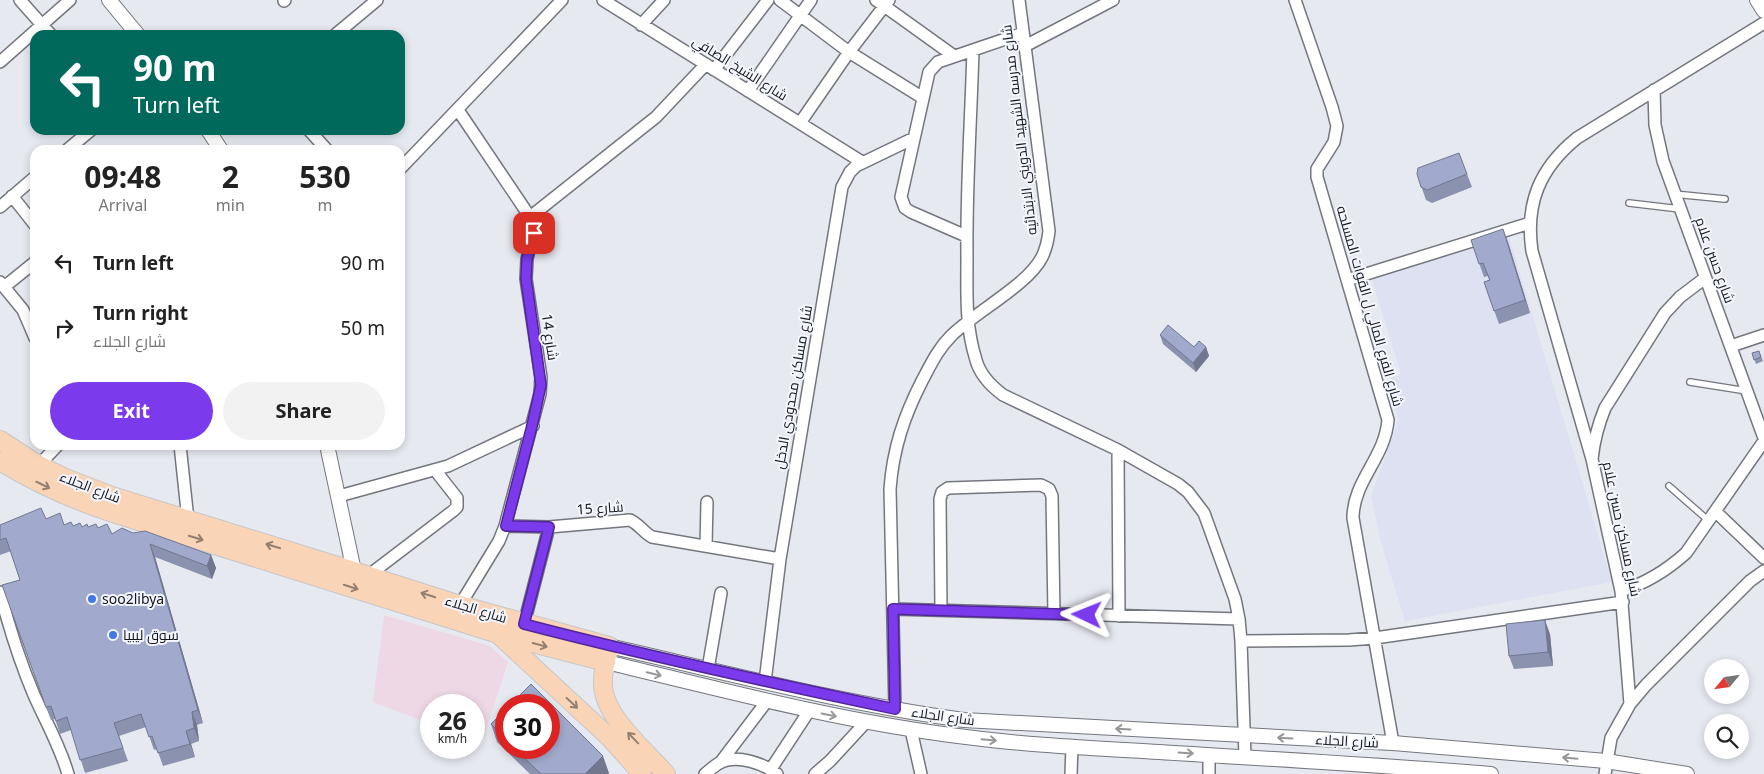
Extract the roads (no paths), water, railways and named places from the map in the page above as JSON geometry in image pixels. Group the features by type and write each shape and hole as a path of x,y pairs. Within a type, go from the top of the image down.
{"main road":[{"name":"شارع الجلاء","path":"0,440 39,466 87,487 524,624 608,654"},
{"name":"شارع الجلاء","path":"0,462 40,484 86,504 498,634 608,654"},
{"path":"498,634 610,738 642,774"},
{"path":"608,654 602,683 612,715 666,774"}],"street":[{"path":"20,0 47,30"},
{"path":"37,30 70,0"},
{"path":"109,0 134,30"},
{"path":"341,30 377,0"},
{"path":"405,164 562,0"},
{"name":"شارع الشيخ الصافي","path":"603,0 862,162"},
{"path":"641,24 664,0"},
{"path":"530,217 656,117 710,67 768,0"},
{"path":"780,0 849,52 923,98"},
{"path":"748,91 811,0"},
{"name":"شارع مدرسه الشهيد الدويني الابتدائيه","path":"895,709 890,489 892,463 898,438 910,405 936,355 953,335 1035,269 1047,244 1049,231 1019,0"},
{"path":"1025,46 1113,0"},
{"name":"شارع الفرع المالي ل القوات المسلحه","path":"1295,0 1337,126 1334,142 1317,170 1317,177 1388,420 1387,433 1383,445 1358,492 1353,508 1355,529 1376,638 1393,743"},
{"path":"1757,0 1764,11"},
{"path":"800,123 883,2 954,56"},
{"path":"1592,459 1532,250 1530,223 1536,190 1548,168 1564,148 1577,138 1764,23"},
{"path":"966,236 910,212 902,202 901,197 931,68 938,62 1023,33"},
{"path":"0,62 30,36"},
{"path":"973,50 966,236 967,323 976,361 992,387 1011,399 1118,450 1178,484 1197,502 1209,524 1236,599 1242,641 1245,757"},
{"name":"شارع حسن علام","path":"1654,90 1658,143 1674,194 1764,439"},
{"name":"شارع 14","path":"458,110 530,217 534,233 527,259 526,279 541,385 506,526 460,605"},
{"path":"73,145 85,135"},
{"path":"314,135 322,145"},
{"name":"شارع مساكن محدودي الدخل","path":"765,682 780,559 842,186 850,172 862,162 914,138"},
{"path":"0,207 30,181"},
{"path":"12,196 30,219"},
{"path":"1347,280 1530,223"},
{"path":"30,265 2,284 23,310 30,326"},
{"name":"شارع مساكن حسن علام","path":"1630,704 1622,597 1592,459 1593,446 1600,420 1669,309 1684,294 1705,278"},
{"path":"1730,346 1764,335"},
{"path":"339,496 435,470 467,458 532,426"},
{"path":"1242,641 1376,638 1622,597 1656,577 1686,554 1764,439"},
{"path":"39,466 52,450"},
{"path":"181,450 188,520"},
{"path":"328,450 339,496 362,573 453,512 457,507 456,498 435,470"},
{"path":"1118,450 1119,616"},
{"path":"942,610 940,499 942,492 948,488 1041,485 1049,489 1052,496 1054,614"},
{"path":"706,546 707,502"},
{"path":"1712,516 1764,558"},
{"name":"شارع 15","path":"506,526 549,527 630,520 637,523 652,537 780,559"},
{"path":"524,624 549,527"},
{"path":"1606,768 1611,738 1630,704 1646,685 1750,581 1764,571"},
{"path":"0,592 4,623 53,732 68,774"},
{"path":"708,669 721,593"},
{"path":"893,609 1239,619"},
{"name":"شارع الجلاء","path":"608,654 708,669 941,717 987,722 1393,743 1606,768 1687,774"},
{"name":"شارع الجلاء","path":"608,654 766,701 911,730 985,740 1490,774"},
{"path":"705,774 720,763 766,701"},
{"path":"720,763 732,760 745,760 774,772 809,711"},
{"path":"815,774 830,761 866,722"},
{"path":"911,730 921,774"},
{"path":"1071,774 1072,746"},
{"path":"1209,755 1209,774"}],"lane":[{"path":"1674,194 1725,199"},
{"path":"1629,203 1680,209"},
{"path":"1690,382 1747,392"},
{"path":"1669,486 1712,516"}],"place":[{"name":"soo2libya","path":"92,599"},
{"name":"سوق ليبيا","path":"113,635"}]}
